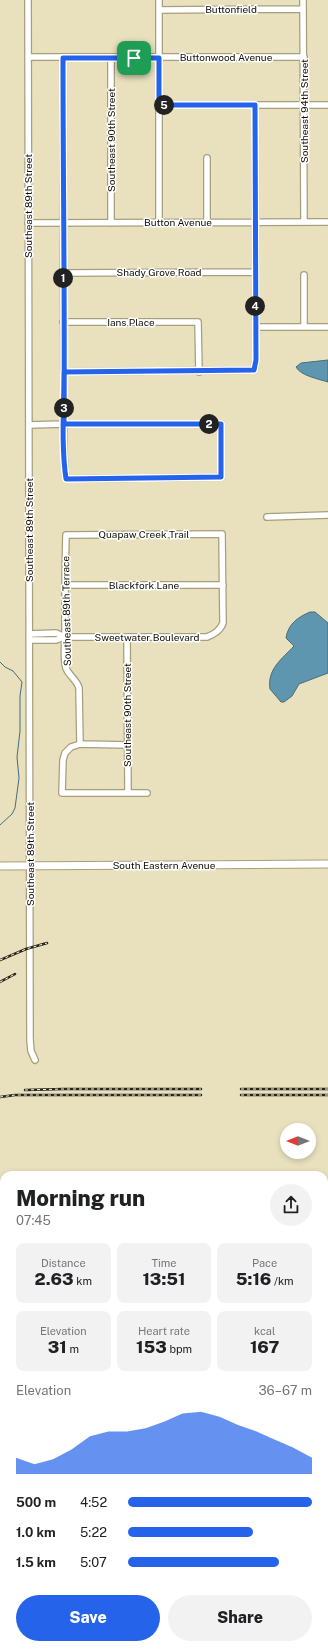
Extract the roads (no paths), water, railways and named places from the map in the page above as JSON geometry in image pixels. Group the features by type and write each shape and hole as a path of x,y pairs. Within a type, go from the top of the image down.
{"main road":[{"name":"South Eastern Avenue","path":"0,866 328,864"}],"street":[{"name":"Southeast 89th Street","path":"28,0 30,1040 31,1051 35,1060"},
{"path":"159,0 159,222"},
{"name":"Southeast 94th Street","path":"304,0 304,222"},
{"name":"Buttonfield","path":"159,10 304,9"},
{"name":"Buttonwood Avenue","path":"28,57 304,58"},
{"path":"28,425 64,424 221,424 221,477 66,479 64,424 63,58"},
{"name":"Southeast 90th Street","path":"111,58 111,223"},
{"path":"159,105 328,105"},
{"path":"64,372 199,372 254,370 256,327 255,105"},
{"path":"207,158 207,222"},
{"name":"Button Avenue","path":"28,223 328,222"},
{"name":"Shady Grove Road","path":"63,273 255,272"},
{"path":"304,275 304,327"},
{"name":"Ians Place","path":"64,322 198,322 199,372"},
{"path":"256,327 328,327"},
{"path":"267,517 328,516"},
{"name":"Quapaw Creek Trail","path":"66,535 222,534 223,585"},
{"name":"Southeast 89th Terrace","path":"66,535 66,667 79,688 80,744"},
{"name":"Blackfork Lane","path":"65,585 223,585"},
{"name":"Sweetwater Boulevard","path":"29,634 56,633 65,636 207,637 218,631 223,623 223,585"},
{"name":"Sweetwater Boulevard","path":"29,640 56,640 65,636"},
{"name":"Southeast 90th Street","path":"127,637 128,792"},
{"path":"128,745 80,744 71,747 64,757 62,793 147,792"}],"water":[{"path":"328,360 328,382 306,375 296,367 301,363"},
{"path":"310,612 315,612 328,623 328,673 299,684 292,696 284,702 281,702 270,689 271,676 276,665 294,646 286,638 291,625 301,616"}],"waterway":[{"path":"0,662 5,667 13,671 22,682 20,696 20,731 17,757 19,778 15,808 12,814 0,825"}],"railway":[{"path":"0,960 26,949 47,943"},
{"path":"0,982 15,974"},
{"path":"25,1090 201,1089"},
{"path":"241,1089 328,1089"},
{"path":"0,1097 15,1095 201,1095"},
{"path":"241,1095 328,1095"}]}
